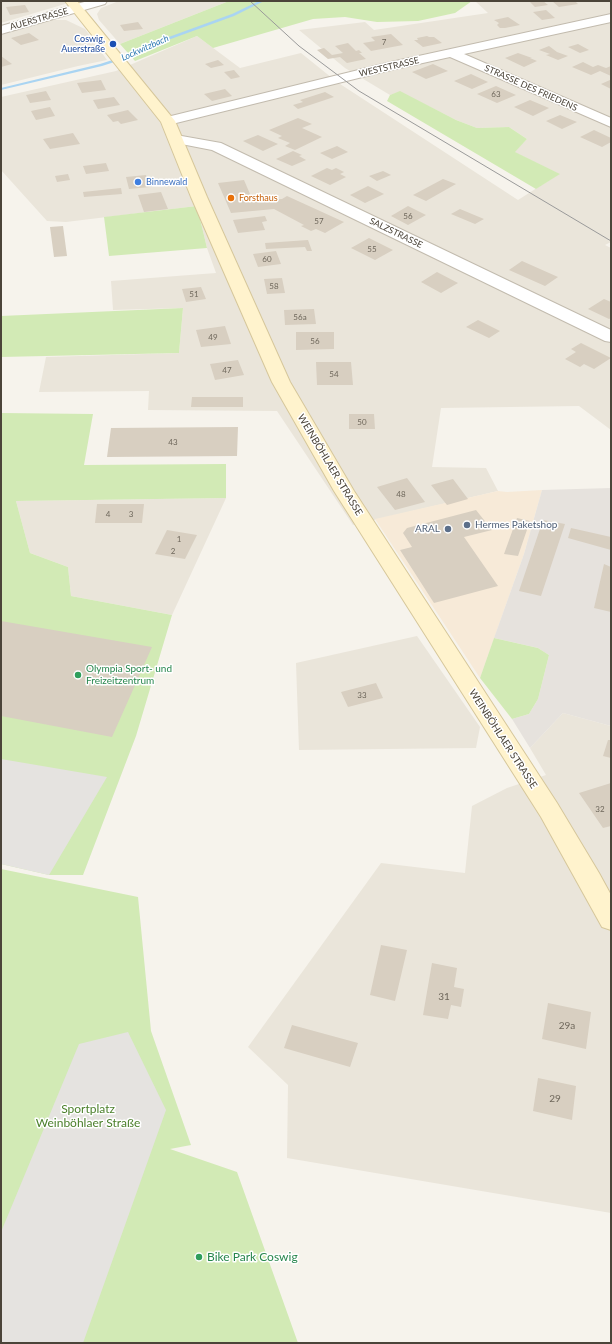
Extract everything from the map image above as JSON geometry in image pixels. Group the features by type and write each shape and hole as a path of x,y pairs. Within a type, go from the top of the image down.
{"main road":[{"name":"WEINBÖHLAER STRASSE","path":"74,5 168,121 199,197 281,382 344,491 549,810 611,919"}],"street":[{"name":"AUERSTRASSE","path":"1,30 74,5 101,1"},
{"name":"WESTSTRASSE","path":"168,121 391,66 611,18"},
{"name":"STRASSE DES FRIEDENS","path":"451,53 611,123"},
{"name":"SALZSTRASSE","path":"176,139 216,146 611,337"}],"shaded area":[{"path":"1,1 75,1 1,23"},
{"path":"119,1 229,1 120,44 99,20 97,14 101,8"},
{"path":"475,1 611,1 611,242 605,245 611,248 611,430 579,406 441,408 432,467 486,468 498,491 353,525 277,411 148,410 149,391 39,392 46,357 179,353 183,308 113,310 111,281 216,273 207,248 197,206 66,222 47,221 1,170 1,97 116,71 197,36 240,68 301,53 337,82 518,200 559,174 514,152 527,139 509,127 477,128 456,120 400,92 390,95 345,68 299,30 365,22 374,30 488,13"},
{"path":"47,20 66,20 85,29 107,60 1,85 1,35"},
{"path":"611,488 611,726 563,713 530,748 512,719 529,714 538,699 549,655 538,648 494,638 524,554 542,490"},
{"path":"542,490 524,554 480,678 375,519 498,491 507,492"},
{"path":"226,498 172,615 71,596 68,567 30,553 16,501"},
{"path":"417,636 480,727 476,748 299,750 296,663"},
{"path":"563,713 611,726 611,1213 287,1158 288,1085 248,1047 381,863 465,873 472,806 507,788 546,775 530,748"},
{"path":"1,759 107,777 49,875 1,864"},
{"path":"128,1032 166,1110 83,1343 1,1343 1,1232 79,1044"}],"green space":[{"path":"229,1 472,1 455,13 418,21 377,22 345,17 313,19 213,48 197,36 135,61 120,44"},
{"path":"400,91 456,120 477,128 509,127 527,139 515,152 560,174 536,189 387,101 390,95"},
{"path":"197,206 207,248 109,256 104,217"},
{"path":"183,308 179,353 1,357 1,316"},
{"name":"Olympia Sport- und Freizeitzentrum","path":"1,413 93,414 84,465 226,464 226,498 16,501 30,553 68,567 71,596 172,615 136,736 83,875 49,875 1,864"},
{"path":"494,638 538,648 549,655 538,699 529,714 512,719 480,678"},
{"name":"Sportplatz Weinböhlaer Straße","path":"1,869 138,897 151,1031 191,1145 170,1149 237,1172 298,1343 1,1343"}],"building":[{"path":"543,1 548,5 535,7 530,2"},
{"path":"552,1 575,1 578,4 559,7"},
{"path":"25,5 29,12 10,15 6,7"},
{"path":"546,10 555,18 542,20 533,12"},
{"path":"508,17 520,25 500,28 497,25 499,23 494,20"},
{"path":"138,22 143,29 124,31 120,25"},
{"path":"29,33 39,40 21,45 11,38"},
{"path":"391,34 403,45 371,51 363,43 375,41 371,37"},
{"path":"427,36 434,37 442,43 423,47 414,40"},
{"path":"348,43 356,51 359,50 362,53 359,53 366,59 347,63 340,57 328,59 317,50 324,48 332,55 343,53 335,46"},
{"path":"578,44 589,50 580,53 568,47"},
{"path":"549,46 557,52 568,56 558,60 546,55 550,54 539,50"},
{"path":"518,53 537,61 524,67 505,58"},
{"path":"1,56 12,64 1,67"},
{"path":"218,60 224,65 211,68 205,64"},
{"path":"583,62 593,67 598,65 606,68 611,66 611,76 600,71 591,75 572,67"},
{"path":"433,64 448,71 426,79 412,72"},
{"path":"234,70 240,77 231,79 224,72"},
{"path":"471,74 488,82 472,89 454,81"},
{"path":"101,80 106,90 82,93 77,83"},
{"path":"610,80 611,89 601,84"},
{"path":"496,86 516,95 497,103 477,94"},
{"path":"225,89 232,96 212,101 204,94"},
{"path":"46,91 51,100 30,103 26,95"},
{"path":"325,92 334,97 298,109 293,105 303,102 300,100"},
{"path":"114,97 120,105 98,109 93,100"},
{"path":"530,100 549,108 533,116 514,107"},
{"path":"50,107 55,116 36,120 31,111"},
{"path":"128,110 138,120 121,124 118,121 113,122 107,115"},
{"path":"560,115 577,122 562,129 546,121"},
{"path":"298,118 312,124 302,128 322,137 295,150 285,146 290,143 278,138 282,136 269,130"},
{"path":"594,130 611,138 611,142 602,147 580,137"},
{"path":"73,133 80,144 50,149 43,139"},
{"path":"258,135 278,144 263,151 243,141"},
{"path":"337,146 348,152 332,159 320,153"},
{"path":"293,151 302,155 299,156 306,160 292,166 276,159"},
{"path":"106,163 109,171 86,174 83,166"},
{"path":"327,168 332,170 336,168 344,172 340,174 346,177 330,185 311,176"},
{"path":"383,171 391,175 377,181 369,176"},
{"path":"68,174 70,180 57,182 55,176"},
{"name":"Binnewald","path":"146,175 150,187 129,189 126,177"},
{"path":"443,179 456,184 426,201 413,195"},
{"path":"244,180 253,201 282,199 287,196 344,222 325,233 316,229 311,231 301,226 304,225 274,209 231,213 218,183"},
{"path":"368,186 384,194 365,203 350,195"},
{"path":"121,188 122,194 84,197 83,192"},
{"path":"161,192 168,209 144,212 138,195"},
{"path":"408,206 426,215 408,225 391,216"},
{"path":"460,209 484,219 475,224 451,214"},
{"path":"265,216 267,221 262,222 265,230 238,233 233,220"},
{"path":"63,226 67,256 54,257 50,227"},
{"path":"369,238 393,250 375,260 351,248"},
{"path":"308,240 312,251 307,251 305,247 266,249 265,243"},
{"path":"276,251 281,264 258,267 253,254"},
{"path":"522,261 558,277 545,286 509,270"},
{"path":"437,272 458,283 441,293 421,282"},
{"path":"282,278 285,293 267,294 264,279"},
{"path":"201,287 206,299 186,302 182,289"},
{"path":"604,299 611,302 611,318 609,319 588,309"},
{"path":"314,309 316,324 285,325 284,310"},
{"path":"478,320 500,331 489,338 466,327"},
{"path":"225,326 231,344 201,347 196,330"},
{"path":"296,332 334,332 334,349 296,350"},
{"path":"581,343 611,358 594,369 584,364 580,367 565,359 576,352 571,349"},
{"path":"238,360 244,375 215,380 210,364"},
{"path":"316,362 351,362 353,385 317,385"},
{"path":"192,397 243,397 243,407 191,407"},
{"path":"349,414 374,414 375,429 349,429"},
{"path":"238,427 237,456 107,457 111,428"},
{"path":"407,478 425,502 395,510 377,487"},
{"path":"453,479 468,499 447,505 431,485"},
{"path":"97,504 144,504 142,523 95,523"},
{"path":"476,510 492,530 464,537 498,586 434,603 400,550 412,547 403,533 407,528"},
{"path":"517,518 530,521 518,556 504,554"},
{"path":"543,520 565,524 541,596 519,591"},
{"path":"571,528 611,537 611,550 568,538"},
{"path":"167,530 197,535 185,559 155,554"},
{"path":"604,564 611,567 611,612 594,608"},
{"name":"Olympia Sport- und Freizeitzentrum","path":"1,621 152,647 112,737 1,716"},
{"path":"376,683 383,698 348,707 341,692"},
{"path":"608,740 611,740 611,758 603,756"},
{"path":"611,783 611,826 603,828 579,793"},
{"path":"381,945 407,950 395,1001 370,995"},
{"path":"432,963 457,968 454,987 464,989 461,1007 451,1005 448,1019 423,1015"},
{"path":"548,1003 591,1012 586,1049 542,1039"},
{"path":"292,1025 358,1043 350,1067 284,1048"},
{"path":"538,1078 576,1086 572,1120 533,1111"}],"waterway":[{"name":"Lockwitzbach","path":"1,89 101,65 135,54 156,43 233,15 262,1"}],"tram line":[{"path":"250,1 299,46 359,91 611,241"}],"place":[{"name":"Coswig, Auerstraße","path":"113,44"},
{"name":"Binnewald","path":"138,182"},
{"name":"Forsthaus","path":"231,198"},
{"name":"Hermes Paketshop","path":"467,525"},
{"name":"ARAL","path":"448,529"},
{"name":"Olympia Sport- und Freizeitzentrum","path":"78,675"},
{"name":"Bike Park Coswig","path":"199,1257"}]}
